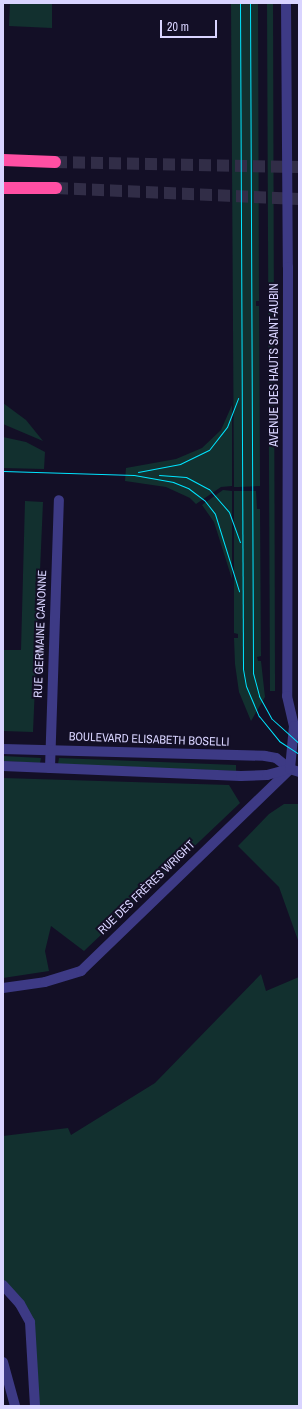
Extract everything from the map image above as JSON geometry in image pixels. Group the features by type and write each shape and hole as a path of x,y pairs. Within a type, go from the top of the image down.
{"highway":[{"path":"3,160 55,162"},
{"path":"3,188 56,188"}],"street":[{"name":"AVENUE DES HAUTS SAINT-AUBIN","path":"286,3 288,266 287,696 296,728 294,771"},
{"name":"RUE GERMAINE CANONNE","path":"50,768 59,500"},
{"name":"BOULEVARD ELISABETH BOSELLI","path":"3,749 265,756 276,758 294,771"},
{"path":"3,766 241,776 267,775 294,771"},
{"name":"RUE DES FRÈRES WRIGHT","path":"3,988 45,982 81,971 294,771"},
{"path":"3,1285 20,1304 30,1322 35,1406"},
{"path":"3,1362 15,1406"}],"green space":[{"path":"10,3 52,3 52,28 9,26"},
{"path":"231,3 258,3 259,301 256,301 256,306 259,306 260,486 238,487 234,487"},
{"path":"267,3 273,3 275,691 270,691"},
{"path":"3,403 26,420 43,441 3,424"},
{"path":"232,405 232,486 221,487 196,504 190,498 166,487 125,481 126,468 176,459 202,448 221,430"},
{"path":"3,437 26,442 45,452 44,469 3,468"},
{"path":"223,490 232,491 232,579 214,522 202,505"},
{"path":"234,491 256,491 257,509 260,509 261,656 257,657 258,661 261,661 265,697 251,721 239,692 235,664 234,638 238,638 238,634 234,633"},
{"path":"25,501 43,502 33,732 3,731 3,650 21,650"},
{"path":"3,756 41,758 40,763 3,761"},
{"path":"59,758 236,765 236,771 58,764"},
{"path":"3,778 229,785 240,803 84,951 51,926 45,951 49,971 3,978"},
{"path":"284,804 299,804 299,943 279,887 238,846 269,814"},
{"path":"261,974 266,991 299,977 299,1406 35,1406 29,1324 3,1285 3,1136 68,1128 71,1135 155,1083"}],"tunnel":[{"path":"55,162 299,167"},
{"path":"56,188 299,199"}],"tram line":[{"path":"240,3 243,669 246,686 259,716 279,741 299,754"},
{"path":"250,3 253,673 259,696 272,719 299,743"},
{"path":"138,472 180,464 209,450 227,427 238,398"},
{"path":"3,471 134,475 173,482 188,488 205,501 215,514 239,591"},
{"path":"159,475 186,477 209,489 229,512 240,542"}]}
